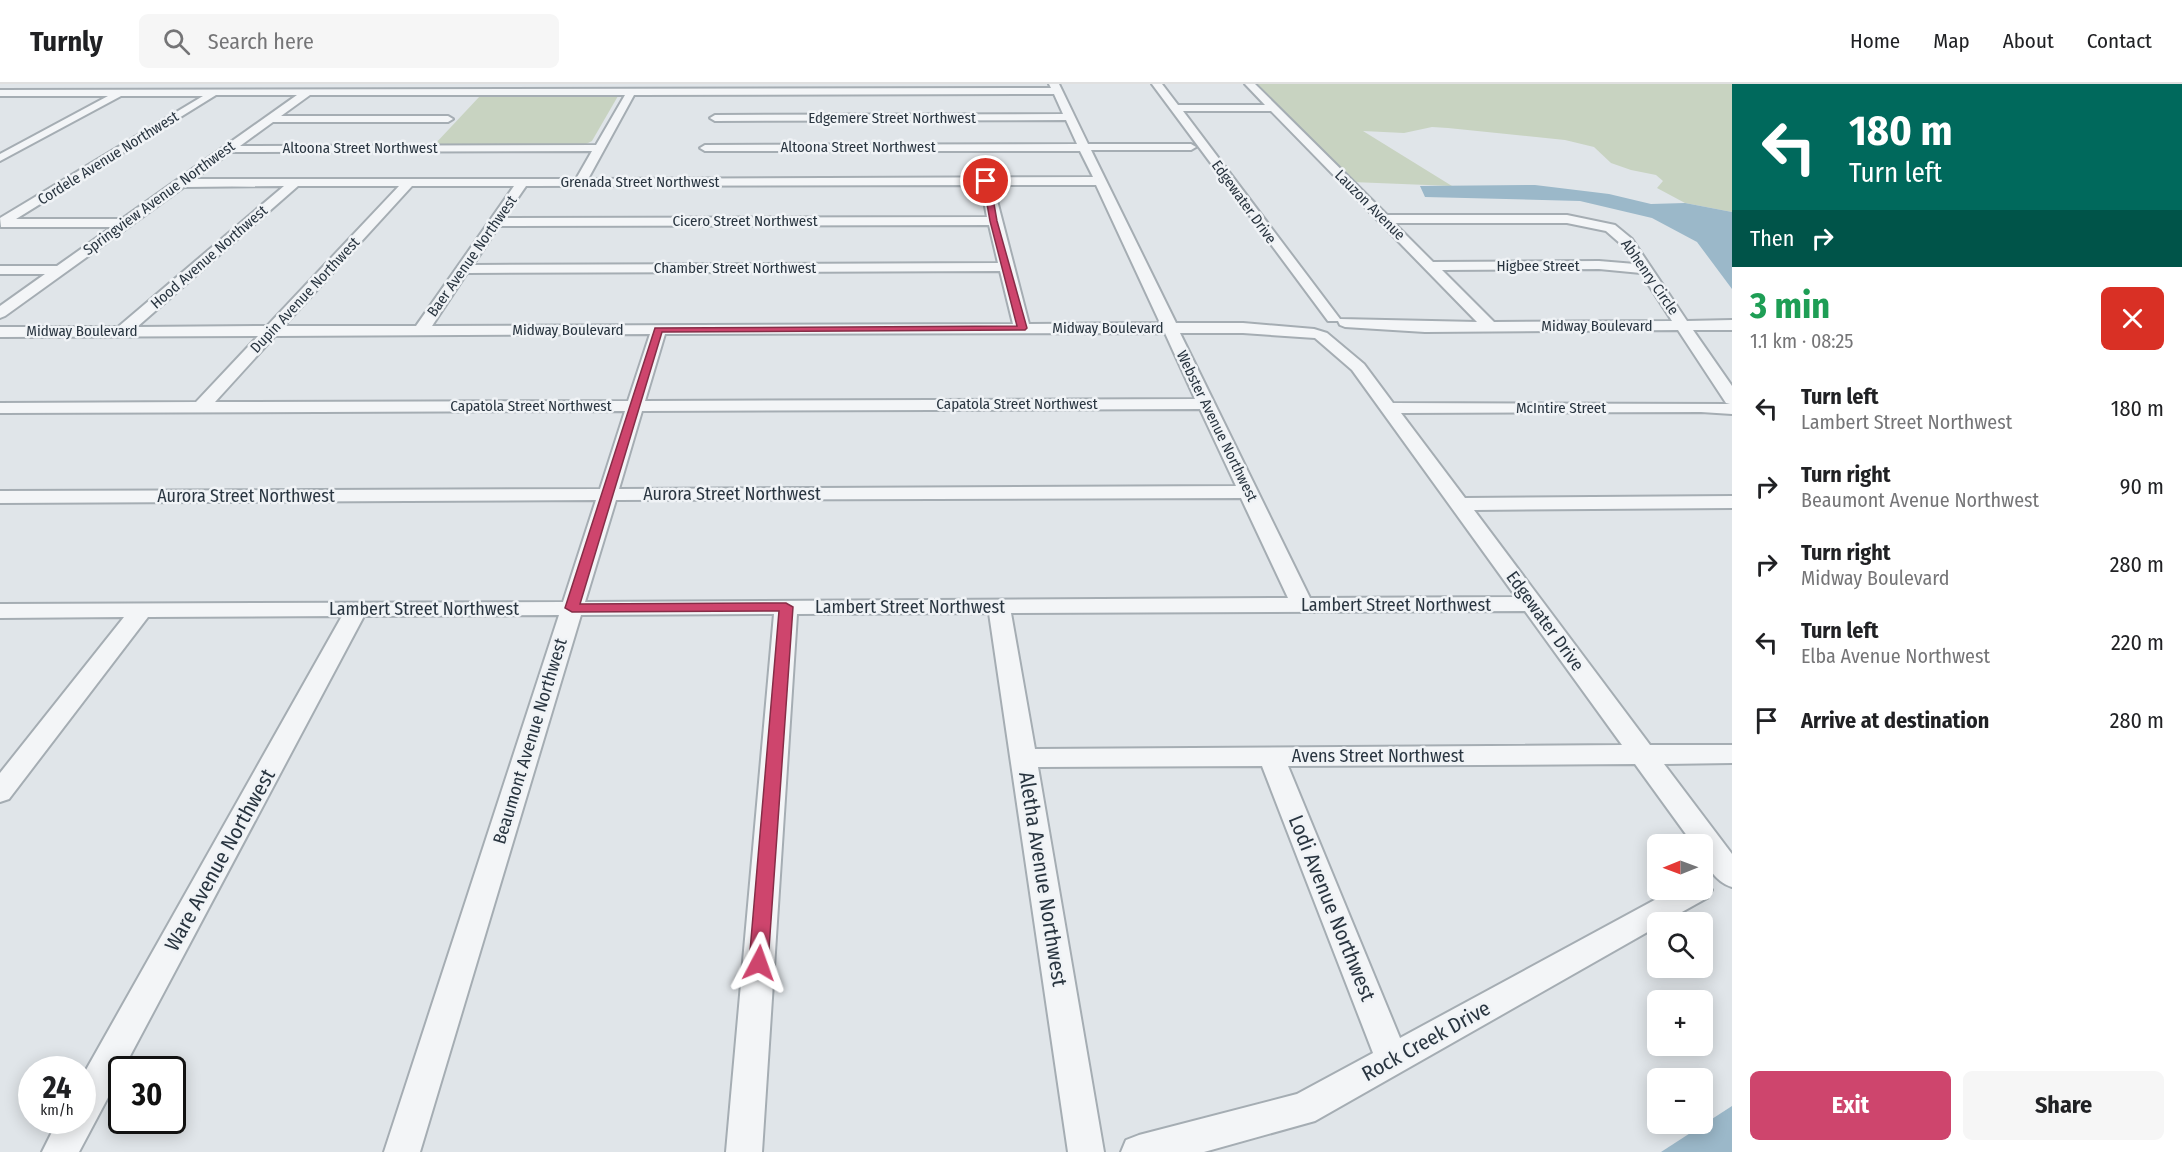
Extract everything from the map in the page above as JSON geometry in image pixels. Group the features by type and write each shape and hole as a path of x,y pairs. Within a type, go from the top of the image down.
{"street":[{"name":"Springview Avenue Northwest","path":"0,312 319,84"},
{"name":"Edgewater Drive","path":"1145,84 1264,248"},
{"name":"Edgewater Drive","path":"1157,84 1346,329 1358,367"},
{"name":"Lauzon Avenue","path":"1250,84 1490,327"},
{"path":"0,93 631,92 714,120 1055,88"},
{"name":"Webster Avenue Northwest","path":"1055,88 1302,605"},
{"path":"580,182 631,92"},
{"path":"9,102 28,93"},
{"path":"0,158 121,93"},
{"name":"Cordele Avenue Northwest","path":"1,223 214,93"},
{"path":"419,148 474,93"},
{"path":"1176,108 1273,108"},
{"path":"270,119 455,112"},
{"name":"Edgemere Street Northwest","path":"714,120 1070,117"},
{"name":"Altoona Street Northwest","path":"714,120 1083,147 1191,147"},
{"name":"Altoona Street Northwest","path":"229,149 599,148"},
{"name":"Grenada Street Northwest","path":"181,183 580,182 695,176 1100,181"},
{"path":"986,181 1022,328"},
{"name":"Dupin Avenue Northwest","path":"201,407 409,182"},
{"name":"Baer Avenue Northwest","path":"421,330 523,182"},
{"name":"Hood Avenue Northwest","path":"123,331 295,183"},
{"name":"Abhenry Circle","path":"1383,219 1582,221 1618,233 1627,242 1732,399"},
{"name":"Cicero Street Northwest","path":"495,222 994,221"},
{"path":"1,223 125,223"},
{"name":"Higbee Street","path":"1430,266 1599,266 1645,269"},
{"name":"Chamber Street Northwest","path":"463,269 1006,267"},
{"path":"0,270 59,270"},
{"path":"1320,318 1346,329 1341,338 1314,330 1320,318"},
{"name":"Midway Boulevard","path":"1346,329 1732,325"},
{"name":"Midway Boulevard","path":"0,332 1022,328 1314,330"},
{"name":"Beaumont Avenue Northwest","path":"402,1152 659,330"},
{"name":"Edgewater Drive","path":"1314,330 1358,367 1390,408 1731,872"},
{"name":"Capatola Street Northwest","path":"0,408 1206,404"},
{"name":"McIntire Street","path":"1390,408 1732,409"},
{"name":"Aurora Street Northwest","path":"0,496 1248,492"},
{"path":"1460,504 1732,502"},
{"name":"Lambert Street Northwest","path":"0,611 1533,604"},
{"name":"Aletha Avenue Northwest","path":"999,606 1086,1152"},
{"path":"744,1152 786,607"},
{"name":"Ware Avenue Northwest","path":"96,1085 357,609"},
{"path":"0,792 142,610"},
{"name":"Avens Street Northwest","path":"1024,758 1732,754"},
{"name":"Lodi Avenue Northwest","path":"1272,757 1392,1060"},
{"path":"1713,881 1731,872"},
{"name":"Rock Creek Drive","path":"1139,1152 1303,1109 1679,900"},
{"path":"60,1152 70,1134"}],"green space":[{"path":"1255,84 1732,84 1732,212 1685,203 1657,188 1663,181 1656,175 1611,163 1594,147 1565,140 1448,128 1432,127 1404,133 1363,131 1452,186 1352,182"},
{"path":"480,96 618,96 592,141 586,144 442,146 435,144"}],"water":[{"path":"1535,185 1609,194 1651,204 1685,203 1732,212 1732,289 1697,242 1652,218 1580,201 1425,197 1420,186"},
{"path":"1732,1106 1732,1152 1661,1152 1689,1134 1713,1134 1713,1118"}],"route":[{"path":"759,963 786,607 572,608 659,330 1022,328 986,181"}]}
